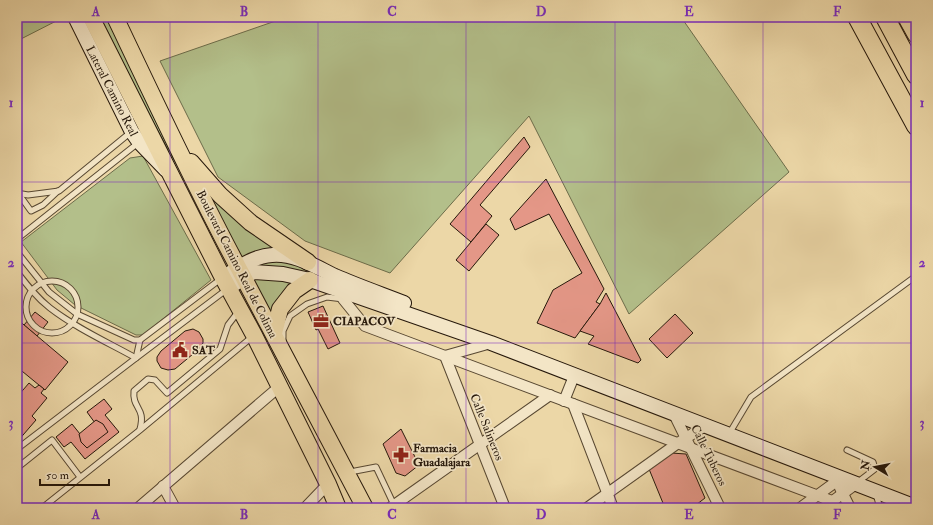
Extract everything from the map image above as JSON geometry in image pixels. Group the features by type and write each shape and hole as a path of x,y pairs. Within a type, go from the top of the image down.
{"highway":[{"path":"857,17 916,126"},
{"path":"885,17 916,75"}],"main road":[{"name":"Boulevard Camino Real de Colima","path":"92,17 140,131 173,178 225,283 254,335 328,484 338,508"},
{"name":"Boulevard Camino Real de Colima","path":"115,17 175,143 241,273 365,508"},
{"path":"906,17 916,35"},
{"path":"175,143 220,195 251,223 308,262"},
{"path":"274,333 280,309 294,291 310,280"}],"street":[{"name":"Lateral Camino Real","path":"74,17 140,131"},
{"path":"225,283 241,273 259,258 272,254 287,256 308,262 336,276 476,331 491,343"},
{"path":"241,273 253,272 283,274 310,280 344,295 491,343 837,478 916,507"},
{"path":"344,295 365,326 568,402 682,440"},
{"path":"444,356 491,343"},
{"name":"Calle Salineros","path":"444,356 505,508"},
{"path":"574,376 568,402 613,508"},
{"path":"138,508 279,387"},
{"path":"392,506 550,395"},
{"name":"Calle Tuberos","path":"674,414 682,440 691,448 720,508"},
{"path":"587,508 682,440 705,426"},
{"path":"691,448 832,501"},
{"path":"837,478 850,508"},
{"path":"800,508 837,478"},
{"path":"305,508 328,484"},
{"path":"823,508 856,484"},
{"path":"163,486 175,508"}],"lane":[{"path":"17,193 31,211 43,205 59,190 140,131"},
{"path":"17,239 140,131"},
{"path":"17,193 28,195 59,190"},
{"path":"17,252 49,292 77,314 134,340 140,340 225,283"},
{"path":"17,272 31,290 50,308 73,324 136,358"},
{"path":"728,435 750,397 916,276"},
{"path":"58,281 72,290 76,297 78,305 77,314 73,324 59,333 51,334 42,332 35,328 26,314 25,306 31,290 42,282 58,281"},
{"path":"17,449 136,358 225,283"},
{"path":"284,353 283,331 290,316 307,304 327,297 344,295"},
{"path":"140,430 142,414 133,399 134,391 148,379 155,380 167,393 220,349 228,325 240,309"},
{"path":"42,508 140,430 254,335"},
{"path":"136,358 140,340"},
{"path":"17,468 52,440 80,477"},
{"path":"847,450 873,462 875,469 856,484"},
{"path":"346,473 376,467 392,506"},
{"path":"875,492 880,508"}],"green space":[{"path":"17,17 64,17 17,41"},
{"path":"98,17 110,17 226,255 122,65"},
{"path":"287,17 681,17 789,172 629,314 529,116 390,273 305,241 218,177 160,61"},
{"path":"143,156 211,280 143,335 136,335 75,305 57,290 21,242 130,158"},
{"path":"199,174 285,252 243,261"},
{"path":"287,260 348,284 255,269 260,261"},
{"path":"251,276 301,282 272,318"}],"building":[{"path":"524,137 530,147 480,205 492,216 471,242 450,224"},
{"path":"546,179 604,289 596,302 600,304 575,338 537,323 553,290 582,273 549,214 515,230 510,219"},
{"path":"486,224 499,235 469,271 456,260"},
{"path":"606,293 641,360 638,363 588,344 594,336 580,331 600,304"},
{"name":"CIAPACOV","path":"323,306 340,343 328,349 318,329 316,330 308,312"},
{"path":"35,312 48,322 37,336 24,325"},
{"path":"675,314 693,333 667,358 649,339"},
{"path":"17,319 68,362 45,390 17,367"},
{"name":"SAT","path":"193,329 199,332 203,339 203,343 199,349 175,369 168,370 161,368 157,361 157,357 161,351 185,331"},
{"path":"29,383 35,388 39,385 44,389 41,393 47,398 32,416 36,420 17,442 17,397"},
{"path":"104,399 112,409 105,415 119,432 85,459 71,442 64,447 56,437 72,424 80,434 95,423 87,412"},
{"path":"96,420 103,424 108,432 87,448 81,442 79,434"},
{"name":"Farmacia Guadalajara","path":"401,429 419,465 405,476 396,473 383,444"},
{"path":"671,453 686,454 705,498 692,508 665,508 649,469"}],"place":[{"name":"CIAPACOV","path":"321,321"},
{"name":"SAT","path":"180,350"},
{"name":"Farmacia Guadalajara","path":"401,455"}]}
